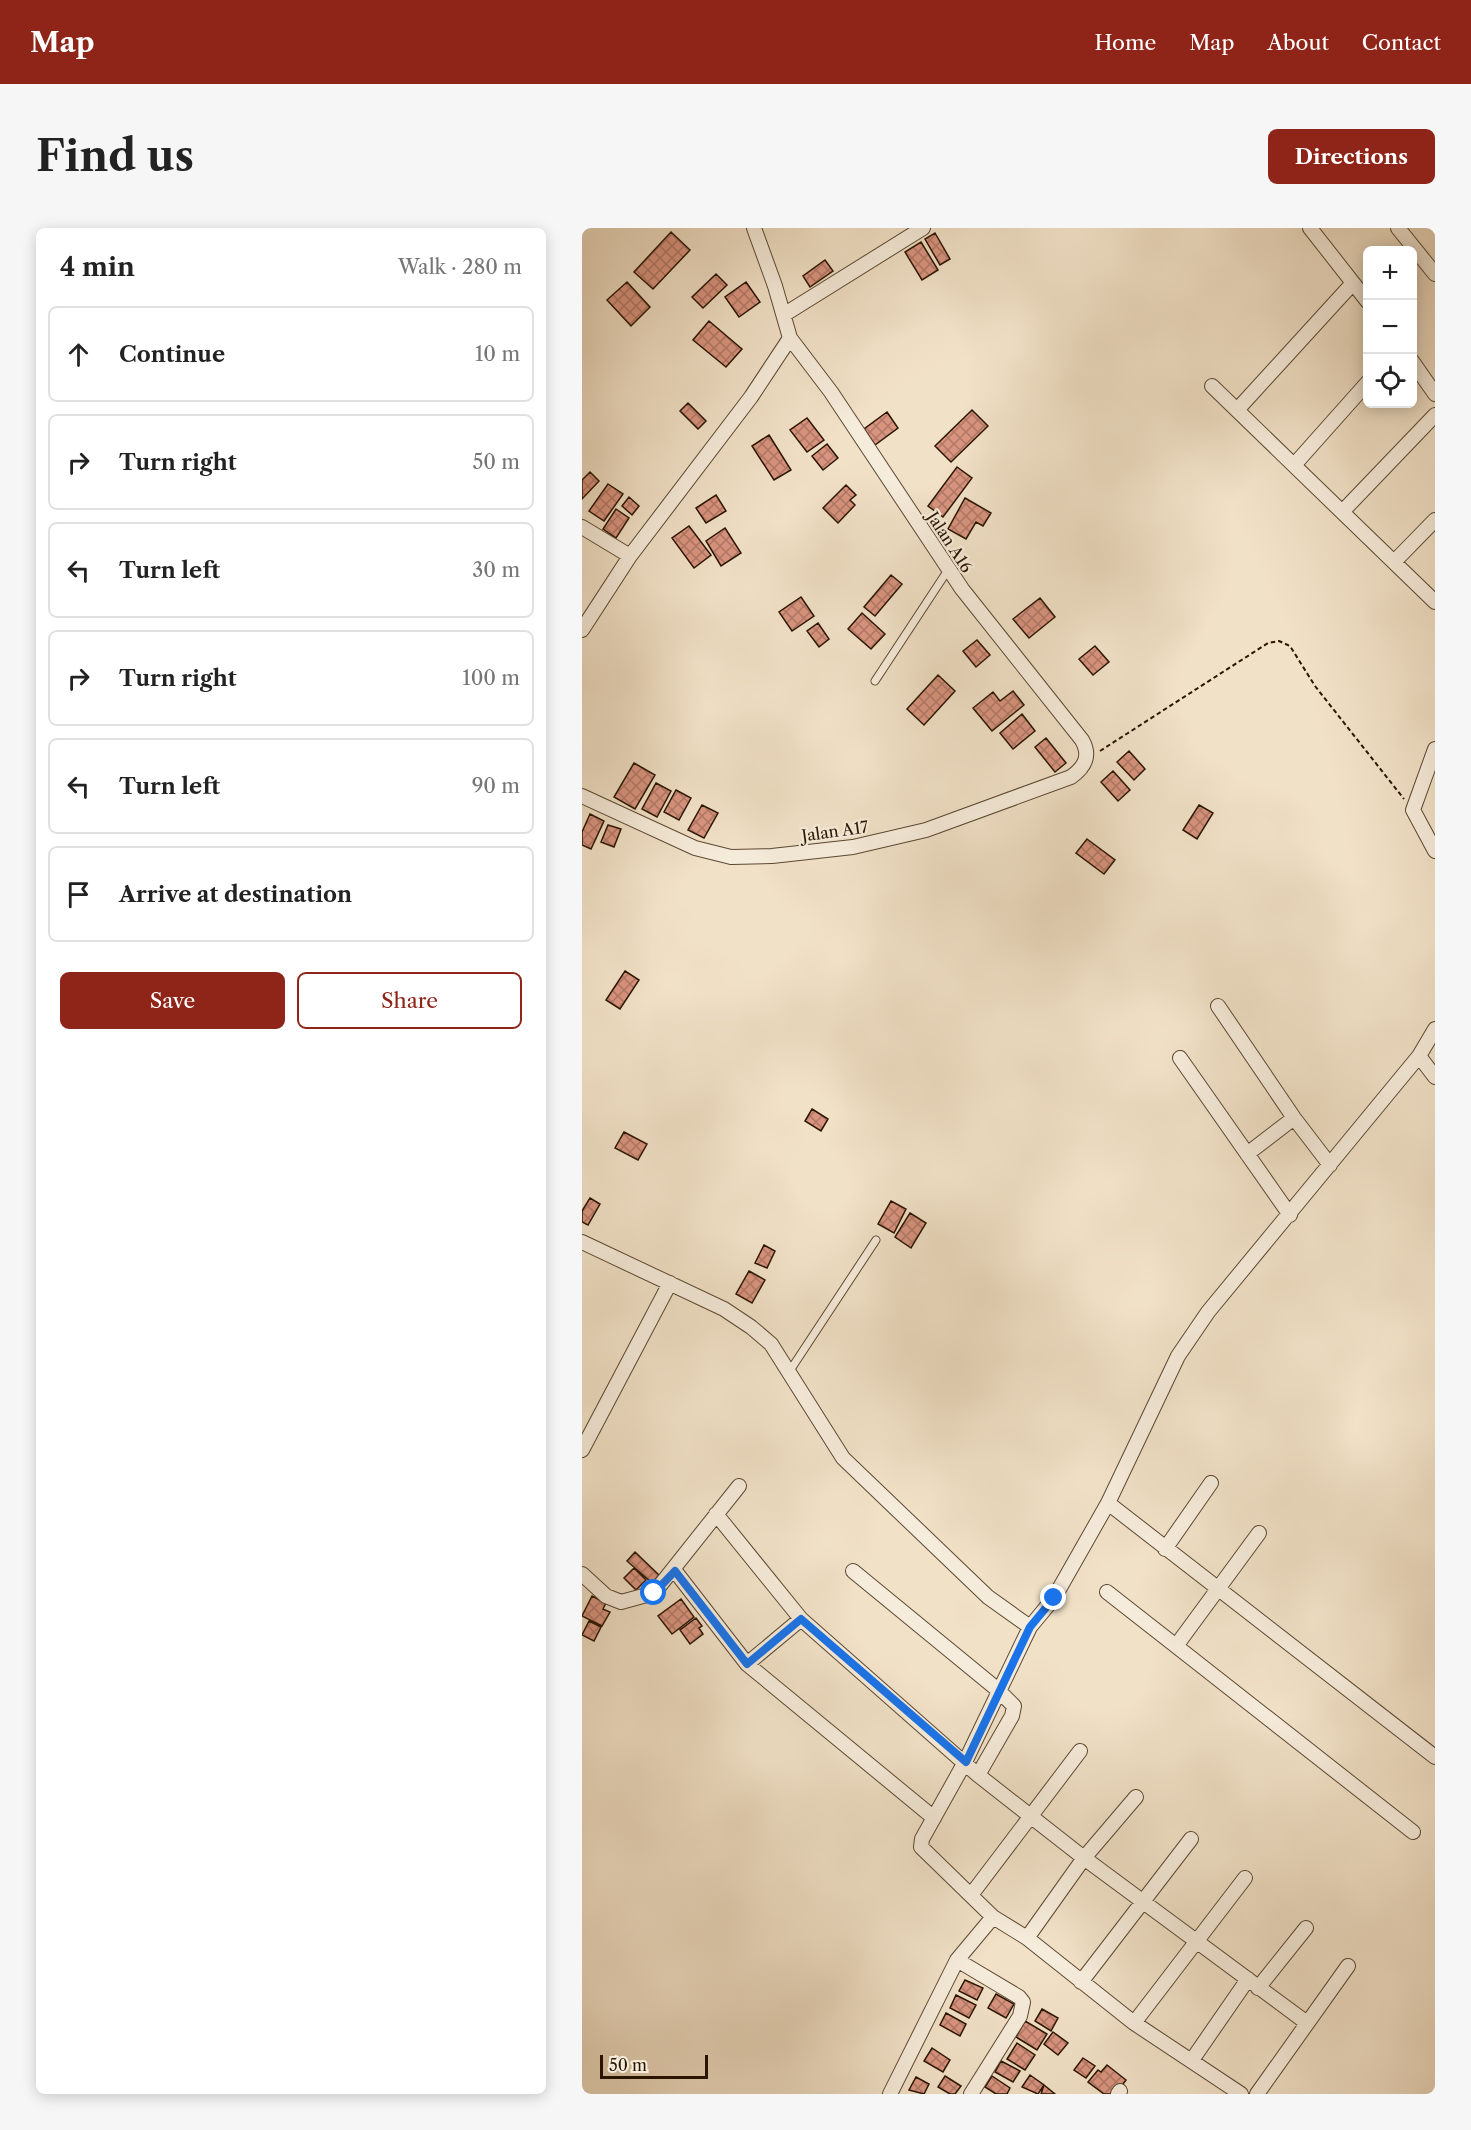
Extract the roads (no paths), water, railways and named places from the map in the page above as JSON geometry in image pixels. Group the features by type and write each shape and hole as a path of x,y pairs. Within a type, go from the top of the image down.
{"street":[{"path":"582,630 630,556 751,397 790,338 754,228"},
{"path":"784,314 922,228"},
{"path":"1310,228 1366,300"},
{"path":"1398,228 1433,268"},
{"path":"1237,410 1353,283"},
{"name":"Jalan A16","path":"790,338 831,392 948,570 1082,740 1087,749 1086,760"},
{"path":"1417,368 1435,394"},
{"path":"1212,386 1435,602"},
{"path":"1295,464 1363,388"},
{"path":"1342,512 1435,415"},
{"path":"1394,562 1435,520"},
{"path":"582,527 630,556"},
{"path":"1435,750 1413,810 1435,851"},
{"name":"Jalan A17","path":"582,796 695,848 731,857 772,856 853,847 926,830 1071,777 1086,760"},
{"path":"1218,1006 1294,1118 1330,1165"},
{"path":"1241,2094 1134,2023 1027,1938 993,1917 926,1855 921,1847 922,1839 966,1762 998,1690 1030,1627 1054,1598 1108,1503 1178,1356 1208,1312 1419,1056 1435,1029"},
{"path":"1419,1056 1435,1077"},
{"path":"1180,1059 1290,1215"},
{"path":"1247,1154 1294,1118"},
{"path":"582,1242 724,1309 752,1327 771,1344 843,1458 988,1597 1030,1627"},
{"path":"582,1450 670,1283"},
{"path":"1164,1549 1211,1483"},
{"path":"582,1574 606,1596 621,1602 654,1593 675,1571 716,1514 740,1486"},
{"path":"1108,1503 1164,1549 1435,1757"},
{"path":"716,1514 801,1619 966,1762 978,1775 1194,1941 1307,2023"},
{"path":"1176,1646 1259,1533"},
{"path":"675,1571 747,1664 934,1818"},
{"path":"853,1571 998,1690 1014,1706 1014,1711 978,1775"},
{"path":"1107,1592 1413,1832"},
{"path":"747,1664 801,1619"},
{"path":"971,1895 1080,1751"},
{"path":"1027,1938 1084,1858 1137,1797"},
{"path":"1081,1982 1191,1839"},
{"path":"1134,2023 1194,1941 1245,1878"},
{"path":"891,2094 957,1960 993,1917"},
{"path":"1192,2060 1253,1984 1306,1928"},
{"path":"957,1960 1019,1997 1023,2002 1020,2016 971,2094"},
{"path":"1257,2094 1348,1966"}],"lane":[{"path":"875,681 948,570"},
{"path":"789,1372 876,1239"}]}
